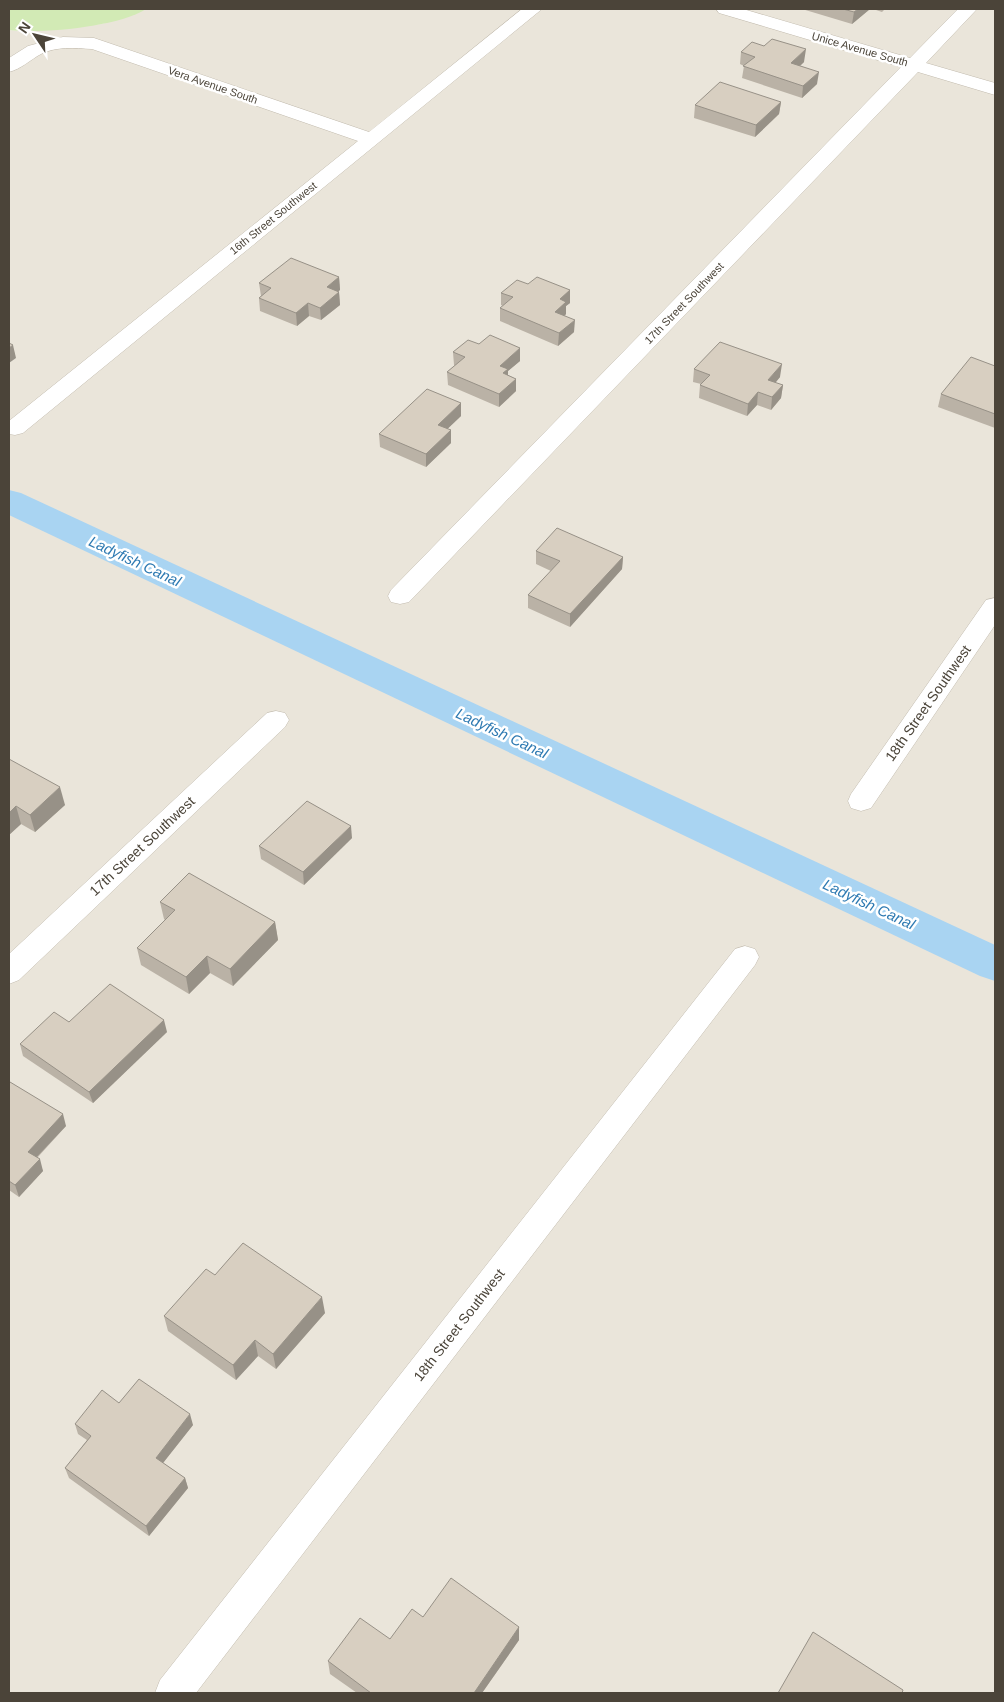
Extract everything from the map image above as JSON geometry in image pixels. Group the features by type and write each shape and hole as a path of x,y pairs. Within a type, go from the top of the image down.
{"street":[{"name":"16th Street Southwest","path":"15,428 533,9"},
{"name":"Unice Avenue South","path":"725,9 995,89"},
{"name":"17th Street Southwest","path":"400,596 968,9"},
{"name":"Vera Avenue South","path":"9,66 35,50 54,44 63,42 94,44 371,139"},
{"name":"18th Street Southwest","path":"861,800 995,606"},
{"name":"17th Street Southwest","path":"9,972 276,720"},
{"name":"18th Street Southwest","path":"173,1693 745,957"}],"shaded area":[{"path":"146,9 995,9 995,1693 9,1693 9,30 24,32 102,24"}],"green space":[{"path":"9,9 146,9 99,25 59,30 23,31 9,30"}],"building":[{"path":"843,9 858,9 854,12"},
{"path":"772,39 806,49 791,63 819,72 803,86 743,66 755,57 741,52 752,42 764,46"},
{"path":"720,82 781,102 756,125 695,105"},
{"path":"291,258 339,277 327,287 339,292 320,308 308,303 296,313 259,298 271,288 259,283"},
{"path":"537,277 570,290 560,299 566,302 555,312 575,320 559,333 500,308 513,297 501,293 517,280 528,284"},
{"path":"490,335 520,348 500,366 508,369 503,373 516,379 499,394 447,372 465,357 453,352 468,340 479,344"},
{"path":"720,342 782,364 768,380 783,385 772,397 758,392 748,404 700,385 710,375 694,369"},
{"path":"971,357 995,366 995,414 941,394"},
{"path":"427,389 461,403 438,425 451,430 426,454 379,434"},
{"path":"557,528 623,557 570,614 528,595 560,561 536,551"},
{"path":"9,759 60,787 30,815 16,806 9,813"},
{"path":"307,801 351,826 303,872 259,846"},
{"path":"189,873 275,922 230,969 207,956 186,977 137,948 175,910 160,902"},
{"path":"110,984 164,1020 89,1092 20,1044 54,1012 69,1022"},
{"path":"10,1082 63,1114 28,1152 40,1159 15,1185 9,1181"},
{"path":"243,1243 322,1297 273,1354 255,1340 233,1365 164,1316 206,1269 215,1275"},
{"path":"139,1379 190,1414 156,1458 185,1478 146,1526 65,1468 91,1436 75,1424 102,1390 119,1403"},
{"path":"451,1578 519,1627 474,1693 371,1693 328,1661 360,1618 390,1639 412,1609 423,1617"},
{"path":"813,1632 903,1690 902,1693 778,1693"}],"waterway":[{"name":"Ladyfish Canal","path":"9,501 995,964"}]}
